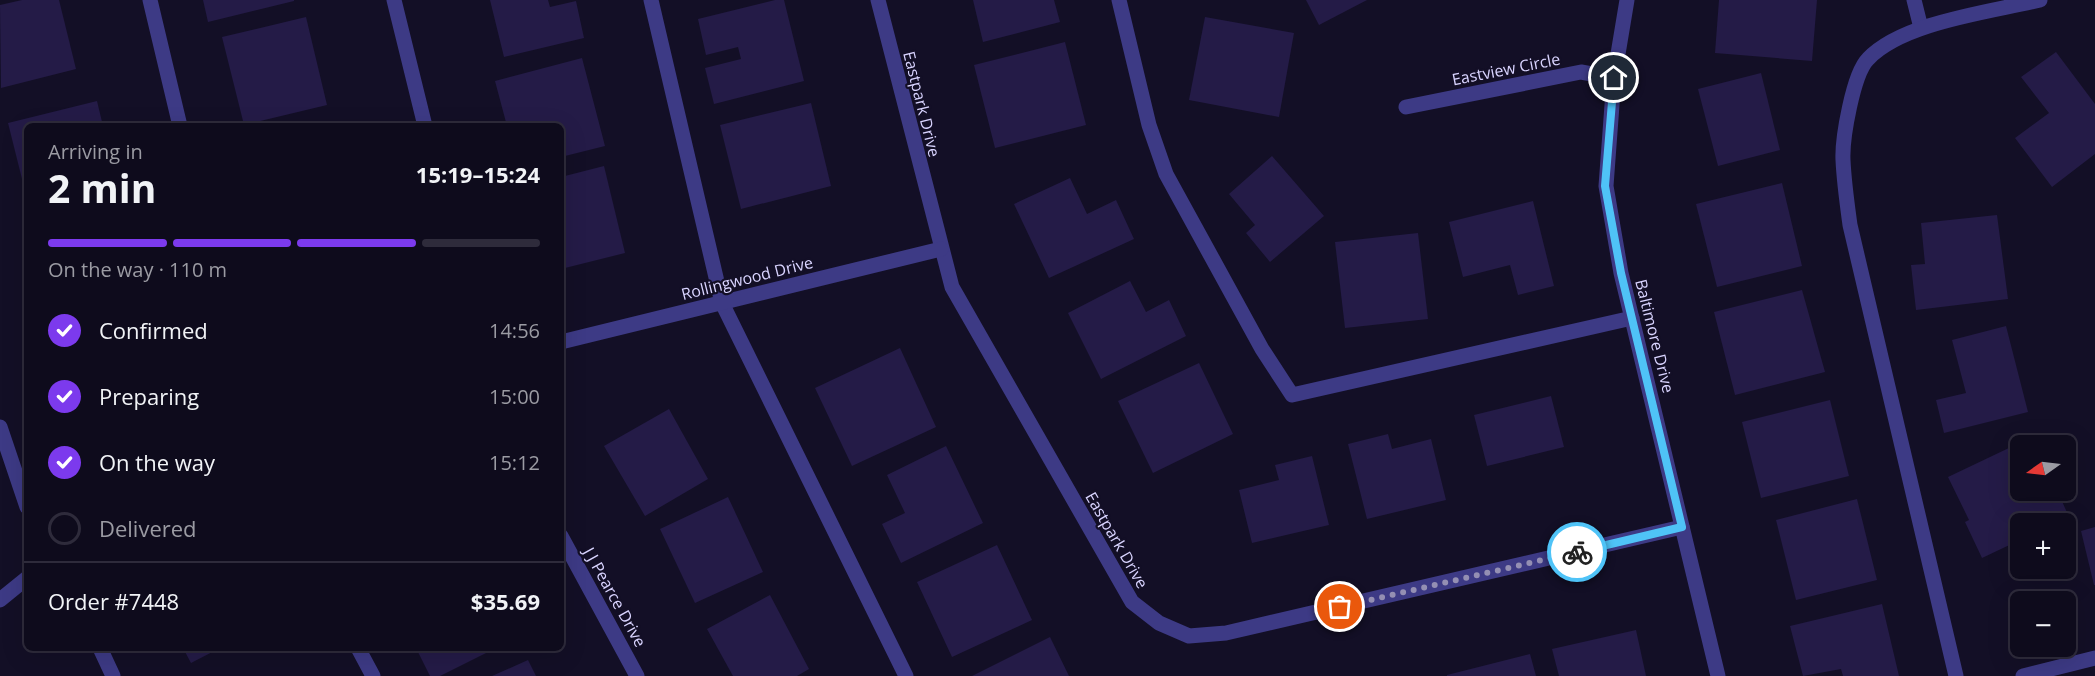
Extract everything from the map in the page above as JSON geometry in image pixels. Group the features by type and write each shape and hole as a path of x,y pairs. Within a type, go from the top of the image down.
{"street":[{"path":"150,0 179,123"},
{"path":"394,0 424,123"},
{"path":"651,0 722,303 906,676"},
{"name":"Eastpark Drive","path":"878,0 952,287 1132,602 1159,623 1189,636 1226,633 1682,527"},
{"path":"1119,0 1149,125 1166,174 1262,349 1292,394 1632,318"},
{"name":"Baltimore Drive","path":"1627,0 1614,78 1605,186 1632,318 1718,676"},
{"path":"1914,0 1921,28"},
{"path":"1956,676 1850,225 1842,158 1856,84 1866,60 1891,41 1921,28 2040,0"},
{"name":"Eastview Circle","path":"1406,107 1581,72 1614,78"},
{"name":"Rollingwood Drive","path":"564,341 941,249"},
{"path":"0,427 24,498"},
{"name":"J J Pearce Drive","path":"564,542 637,676"},
{"path":"0,600 24,580"},
{"path":"100,651 113,676"},
{"path":"360,651 373,676"},
{"path":"2023,676 2095,658"}],"building":[{"path":"22,0 59,0 76,69 1,88 0,5"},
{"path":"203,0 294,0 294,1 208,22"},
{"path":"490,0 548,0 550,7 576,1 584,38 504,57"},
{"path":"775,0 784,0 804,81 714,104 705,68 741,59 738,47 706,55 698,19"},
{"path":"973,0 1054,0 1060,22 983,42"},
{"path":"1306,0 1367,0 1319,25"},
{"path":"1719,0 1817,0 1812,61 1715,53"},
{"path":"306,17 327,105 252,123 244,123 222,37"},
{"path":"1205,17 1294,33 1279,117 1189,100"},
{"path":"1065,42 1086,125 995,148 974,65"},
{"path":"2056,52 2095,104 2095,154 2052,187 2015,138 2049,113 2021,77"},
{"path":"582,58 605,146 564,156 564,123 506,123 495,81"},
{"path":"1761,73 1780,150 1718,166 1698,89"},
{"path":"97,101 102,123 24,123 24,187 8,123"},
{"path":"811,103 831,186 741,209 720,125"},
{"path":"1272,156 1324,216 1270,262 1246,233 1255,225 1229,194"},
{"path":"604,166 625,253 564,268 564,176"},
{"path":"1070,178 1087,214 1116,200 1134,239 1049,278 1014,204"},
{"path":"1782,183 1802,266 1717,287 1696,204"},
{"path":"1533,201 1554,286 1518,295 1510,265 1463,277 1449,222"},
{"path":"1997,215 2008,299 1916,310 1911,265 1925,264 1921,223"},
{"path":"1418,233 1428,319 1345,328 1335,242"},
{"path":"1130,281 1146,312 1169,300 1186,336 1101,379 1068,313"},
{"path":"1802,290 1825,372 1735,395 1714,312"},
{"path":"2006,326 2028,412 1944,433 1936,400 1966,393 1952,340"},
{"path":"900,348 936,427 852,466 815,388"},
{"path":"1199,363 1233,434 1153,473 1118,401"},
{"path":"1551,396 1564,447 1487,466 1474,415"},
{"path":"1830,400 1849,476 1761,498 1742,422"},
{"path":"669,409 708,479 645,516 604,446"},
{"path":"1388,434 1392,449 1431,439 1446,500 1367,519 1348,444"},
{"path":"946,446 983,523 901,563 882,524 905,513 887,475"},
{"path":"2010,447 2010,501 2062,501 2067,513 2010,513 2010,545 1982,558 1965,522 1969,520 1948,477"},
{"path":"1312,456 1329,525 1252,543 1239,490 1279,480 1275,465"},
{"path":"728,497 763,572 695,603 660,529"},
{"path":"1857,499 1877,580 1796,600 1776,520"},
{"path":"2095,527 2095,585 2094,585 2081,531"},
{"path":"997,545 1032,620 952,657 917,582"},
{"path":"770,595 809,669 797,676 733,676 707,629"},
{"path":"1882,604 1899,676 1843,676 1841,669 1803,676 1790,626"},
{"path":"1636,630 1646,676 1559,676 1552,649"},
{"path":"1050,637 1069,676 972,676"},
{"path":"185,651 214,651 191,663"},
{"path":"418,651 490,651 440,676 430,676"},
{"path":"1530,654 1536,676 1447,676 1447,675"},
{"path":"528,660 536,676 492,676"}],"way so far":[{"path":"1340,607 1577,552"}],"route":[{"path":"1577,552 1682,527 1621,273 1605,186 1614,78"}]}
